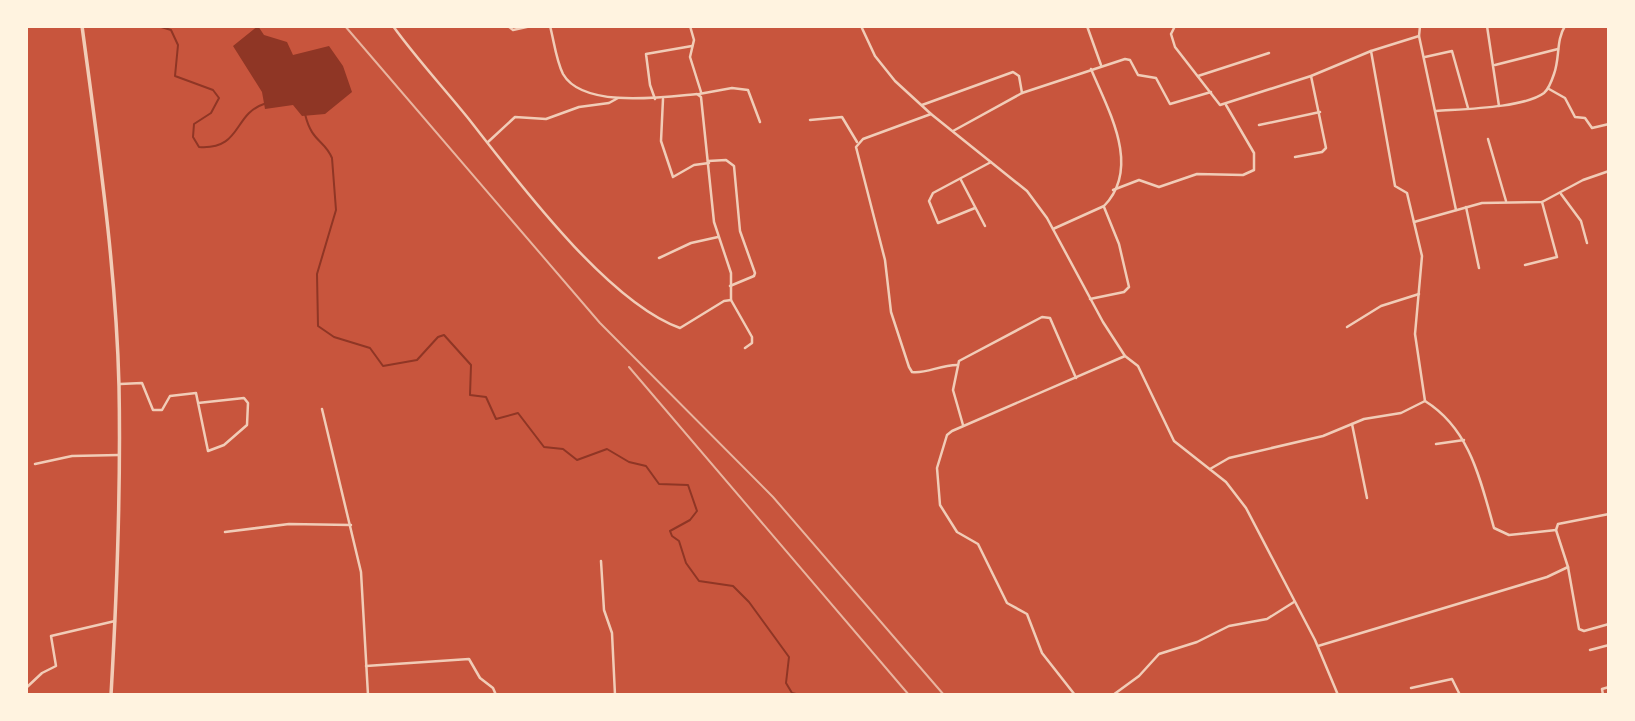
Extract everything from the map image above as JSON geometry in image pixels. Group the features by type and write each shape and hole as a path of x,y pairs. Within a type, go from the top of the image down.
{"street":[{"path":"82,26 106,215 119,384 111,695"},
{"path":"393,26 418,62 597,271 643,307 680,328 724,301 731,300"},
{"path":"508,26 513,30 531,26"},
{"path":"550,26 563,73 571,83 618,98 663,99 732,88 748,90 760,122"},
{"path":"690,26 690,57 703,103 718,237 731,273 731,300 752,337 752,343 744,348"},
{"path":"861,26 875,56 895,81 931,114 1027,191 1053,229 1090,299 1125,356 1138,366 1174,441 1226,482 1246,508 1318,646 1338,695"},
{"path":"1087,26 1101,65"},
{"path":"1175,26 1172,40 1217,103 1226,105 1419,36"},
{"path":"1420,26 1419,36 1457,210"},
{"path":"1487,26 1495,65 1499,106"},
{"path":"1436,111 1499,106 1540,95 1547,89 1555,72 1565,26"},
{"path":"655,99 650,85 646,54 692,46"},
{"path":"1495,65 1558,49"},
{"path":"1371,51 1395,186 1407,193 1422,256 1415,334 1425,401 1446,414 1464,440 1494,528 1509,535 1556,530"},
{"path":"1425,57 1452,51 1468,108"},
{"path":"1198,76 1269,53"},
{"path":"953,131 1022,93 1101,65 1130,60 1139,75 1156,78 1170,104 1211,92"},
{"path":"1053,229 1104,206 1123,162 1121,146 1091,69"},
{"path":"922,105 1013,72 1019,76 1022,93"},
{"path":"1295,157 1325,150 1320,112 1311,76"},
{"path":"1547,89 1563,96 1575,117 1585,118 1592,128 1609,124"},
{"path":"487,142 514,117 546,119 579,107 609,103 618,98"},
{"path":"663,99 661,141 673,177 694,165 708,162 726,160 734,166 740,231 755,273 754,276 730,286"},
{"path":"1113,190 1139,180 1159,187 1197,174 1243,175 1254,170 1254,153 1226,105"},
{"path":"1259,125 1320,112"},
{"path":"857,142 931,114"},
{"path":"810,120 842,117 857,142 885,260 891,312 909,368 912,372 920,373 938,365 957,365"},
{"path":"1488,139 1506,201"},
{"path":"975,208 942,223 934,221 930,195 992,162"},
{"path":"1414,222 1466,207 1506,201 1542,202 1583,180 1609,171"},
{"path":"960,179 985,226"},
{"path":"1561,194 1581,221 1587,243"},
{"path":"1525,265 1557,257 1542,202"},
{"path":"1090,299 1124,292 1129,287 1119,244 1104,206"},
{"path":"1466,207 1479,268"},
{"path":"659,258 691,243 718,237"},
{"path":"1347,327 1381,306 1419,293"},
{"path":"963,425 953,390 957,365 963,358 1046,316 1050,318 1076,378"},
{"path":"1075,695 1042,653 1031,620 1007,603 978,544 957,532 940,505 937,468 947,435 963,425 1125,356"},
{"path":"119,384 142,383 153,410 162,410 170,396 196,393 198,403 208,451 224,445 247,425 248,403 244,398 198,403"},
{"path":"1210,469 1229,458 1323,436 1352,424 1401,412 1425,401"},
{"path":"322,409 361,572 368,695"},
{"path":"1352,424 1367,498"},
{"path":"1436,444 1464,440"},
{"path":"35,464 79,455 119,456"},
{"path":"1609,514 1558,524 1556,530 1568,567 1579,629 1584,631 1609,624"},
{"path":"225,532 298,523 351,525"},
{"path":"601,561 603,605 612,633 615,695"},
{"path":"1318,646 1546,578 1568,567"},
{"path":"1113,695 1139,677 1159,654 1197,642 1229,625 1267,619 1294,602"},
{"path":"26,688 42,673 56,666 51,636 115,621"},
{"path":"1590,650 1609,645"},
{"path":"366,666 469,659 480,678 493,688 496,695"},
{"path":"1411,688 1452,679 1460,695"},
{"path":"1603,695 1602,690 1609,687"}],"shaded area":[{"path":"258,26 264,35 287,42 293,55 329,46 343,66 352,92 325,114 302,116 293,105 265,109 262,92 233,46"}],"waterway":[{"path":"158,26 171,30 178,45 175,76 213,90 219,98 211,113 194,124 193,137 199,147 223,143 247,115 264,104"},
{"path":"305,114 311,130 332,158 336,210 317,274 318,326 334,337 370,348 383,366 417,360 438,337 444,335 471,365 470,395 486,397 496,419 518,413 544,447 563,449 577,460 607,449 629,462 646,466 659,484 688,485 697,511 690,520 670,531 679,541 686,563 699,581 733,586 749,602 789,657 786,683 792,693 800,695"}],"railway":[{"path":"345,26 600,323 773,497 944,695"},
{"path":"629,367 909,695"}]}
